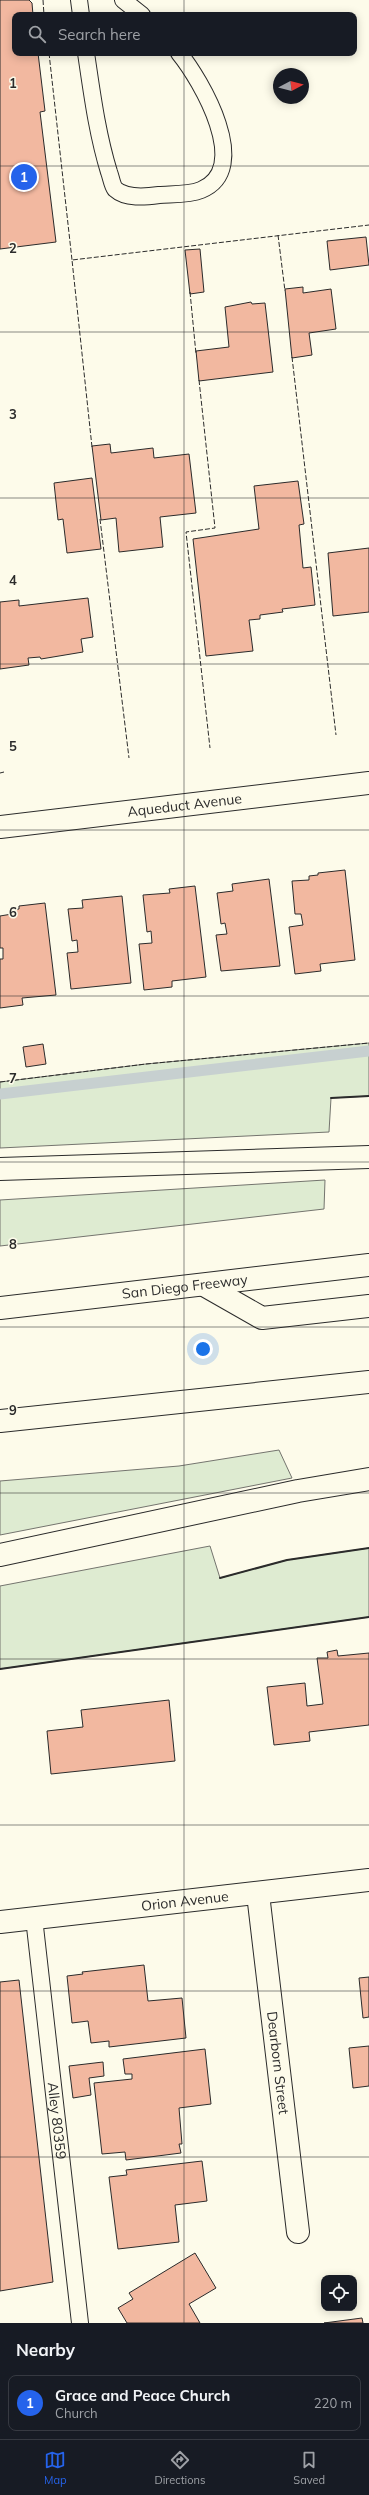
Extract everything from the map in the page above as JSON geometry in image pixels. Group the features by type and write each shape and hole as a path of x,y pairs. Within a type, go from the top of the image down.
{"main road":[{"name":"Aqueduct Avenue","path":"0,827 369,783"},
{"path":"0,1169 369,1157"},
{"name":"San Diego Freeway","path":"0,1308 369,1265"},
{"path":"204,1284 262,1318 369,1306"},
{"path":"0,1421 369,1382"},
{"path":"0,1554 298,1491 369,1479"},
{"name":"Orion Avenue","path":"0,1922 258,1894 369,1880"},
{"name":"Dearborn Street","path":"258,1894 298,2232"}],"lane":[{"path":"79,0 81,12"},
{"path":"123,0 138,12"},
{"path":"86,56 99,141 114,188 125,195 148,196 201,190 217,178 223,163 218,119 194,72 181,56"},
{"name":"Alley 80359","path":"34,1918 80,2323"}],"green space":[{"path":"369,1043 369,1096 331,1098 329,1132 0,1148 0,1082 146,1064"},
{"path":"325,1180 324,1209 0,1246 0,1200"},
{"path":"279,1450 292,1478 0,1535 0,1481 179,1466"},
{"path":"210,1546 220,1578 287,1560 369,1548 369,1617 0,1669 0,1586"}],"building":[{"path":"0,0 29,0 32,3 33,12 12,12 12,56 38,56 45,111 40,112 56,242 0,249"},
{"path":"366,237 369,265 330,270 327,241"},
{"path":"200,249 204,292 190,294 185,250"},
{"path":"303,287 303,293 331,289 336,329 309,333 312,355 292,358 285,289"},
{"path":"251,302 252,304 265,303 273,372 199,381 196,351 229,347 225,307"},
{"path":"110,444 111,453 153,448 154,458 189,454 196,513 160,517 163,547 119,552 116,518 101,520 92,446"},
{"path":"92,478 101,549 67,553 63,519 58,520 54,483"},
{"path":"298,481 304,524 299,525 303,568 311,567 315,605 282,609 283,612 260,615 260,619 249,620 253,651 206,656 193,539 259,529 254,486"},
{"path":"369,548 369,612 333,616 328,553"},
{"path":"88,598 93,637 81,639 83,652 41,659 40,657 28,658 29,665 0,669 0,602 19,600 19,606"},
{"path":"345,870 355,960 320,964 321,971 295,974 289,927 303,925 301,914 295,914 292,881 309,880 309,876 318,875 318,873"},
{"path":"269,879 280,966 221,971 216,935 227,934 225,923 221,924 217,893 233,891 232,884"},
{"path":"195,886 206,977 172,981 172,987 144,990 139,944 152,943 151,931 147,932 143,895 170,893 169,889"},
{"path":"122,896 131,983 71,989 67,953 78,952 77,940 72,941 68,909 83,908 82,900"},
{"path":"45,903 56,995 22,998 23,1005 0,1008 0,959 3,959 3,948 0,948 0,916 12,914 11,910 19,909 19,906"},
{"path":"43,1044 46,1064 26,1067 23,1047"},
{"path":"337,1650 338,1656 369,1653 369,1725 309,1732 310,1741 274,1745 267,1687 305,1683 307,1706 323,1704 317,1658 328,1658 327,1652"},
{"path":"169,1700 175,1761 51,1774 47,1731 83,1727 81,1710"},
{"path":"144,1965 148,2001 182,1998 186,2038 109,2047 109,2041 91,2043 88,2021 72,2023 67,1976 83,1974 82,1972"},
{"path":"369,1977 369,2017 363,2018 359,1978"},
{"path":"19,1980 53,2282 0,2291 0,1982"},
{"path":"369,2046 369,2086 353,2088 349,2048"},
{"path":"205,2049 211,2104 179,2108 182,2144 179,2144 181,2153 126,2160 125,2152 102,2154 94,2083 132,2079 132,2074 125,2074 123,2059"},
{"path":"103,2062 104,2076 89,2078 91,2095 73,2098 69,2066"},
{"path":"202,2161 207,2201 175,2205 179,2242 118,2249 109,2177 127,2175 126,2170"},
{"path":"195,2253 216,2288 189,2304 200,2323 127,2323 118,2308 133,2299 129,2293"},
{"path":"362,2318 363,2323 324,2323"}],"waterway":[{"path":"0,1094 369,1051"}],"fence":[{"path":"43,0 44,12"},
{"path":"49,56 72,260"},
{"path":"92,447 72,260 369,225"},
{"path":"278,235 285,291"},
{"path":"190,292 196,354"},
{"path":"292,357 336,735"},
{"path":"199,380 215,528 186,532 210,748"},
{"path":"100,519 129,758"},
{"path":"0,773 4,772"},
{"path":"0,1082 146,1064 369,1043"}],"wall":[{"path":"331,1098 369,1096"},
{"path":"220,1578 287,1560 369,1548"},
{"path":"0,1669 369,1617"}],"place":[{"name":"Grace and Peace Church","path":"24,177"}]}
